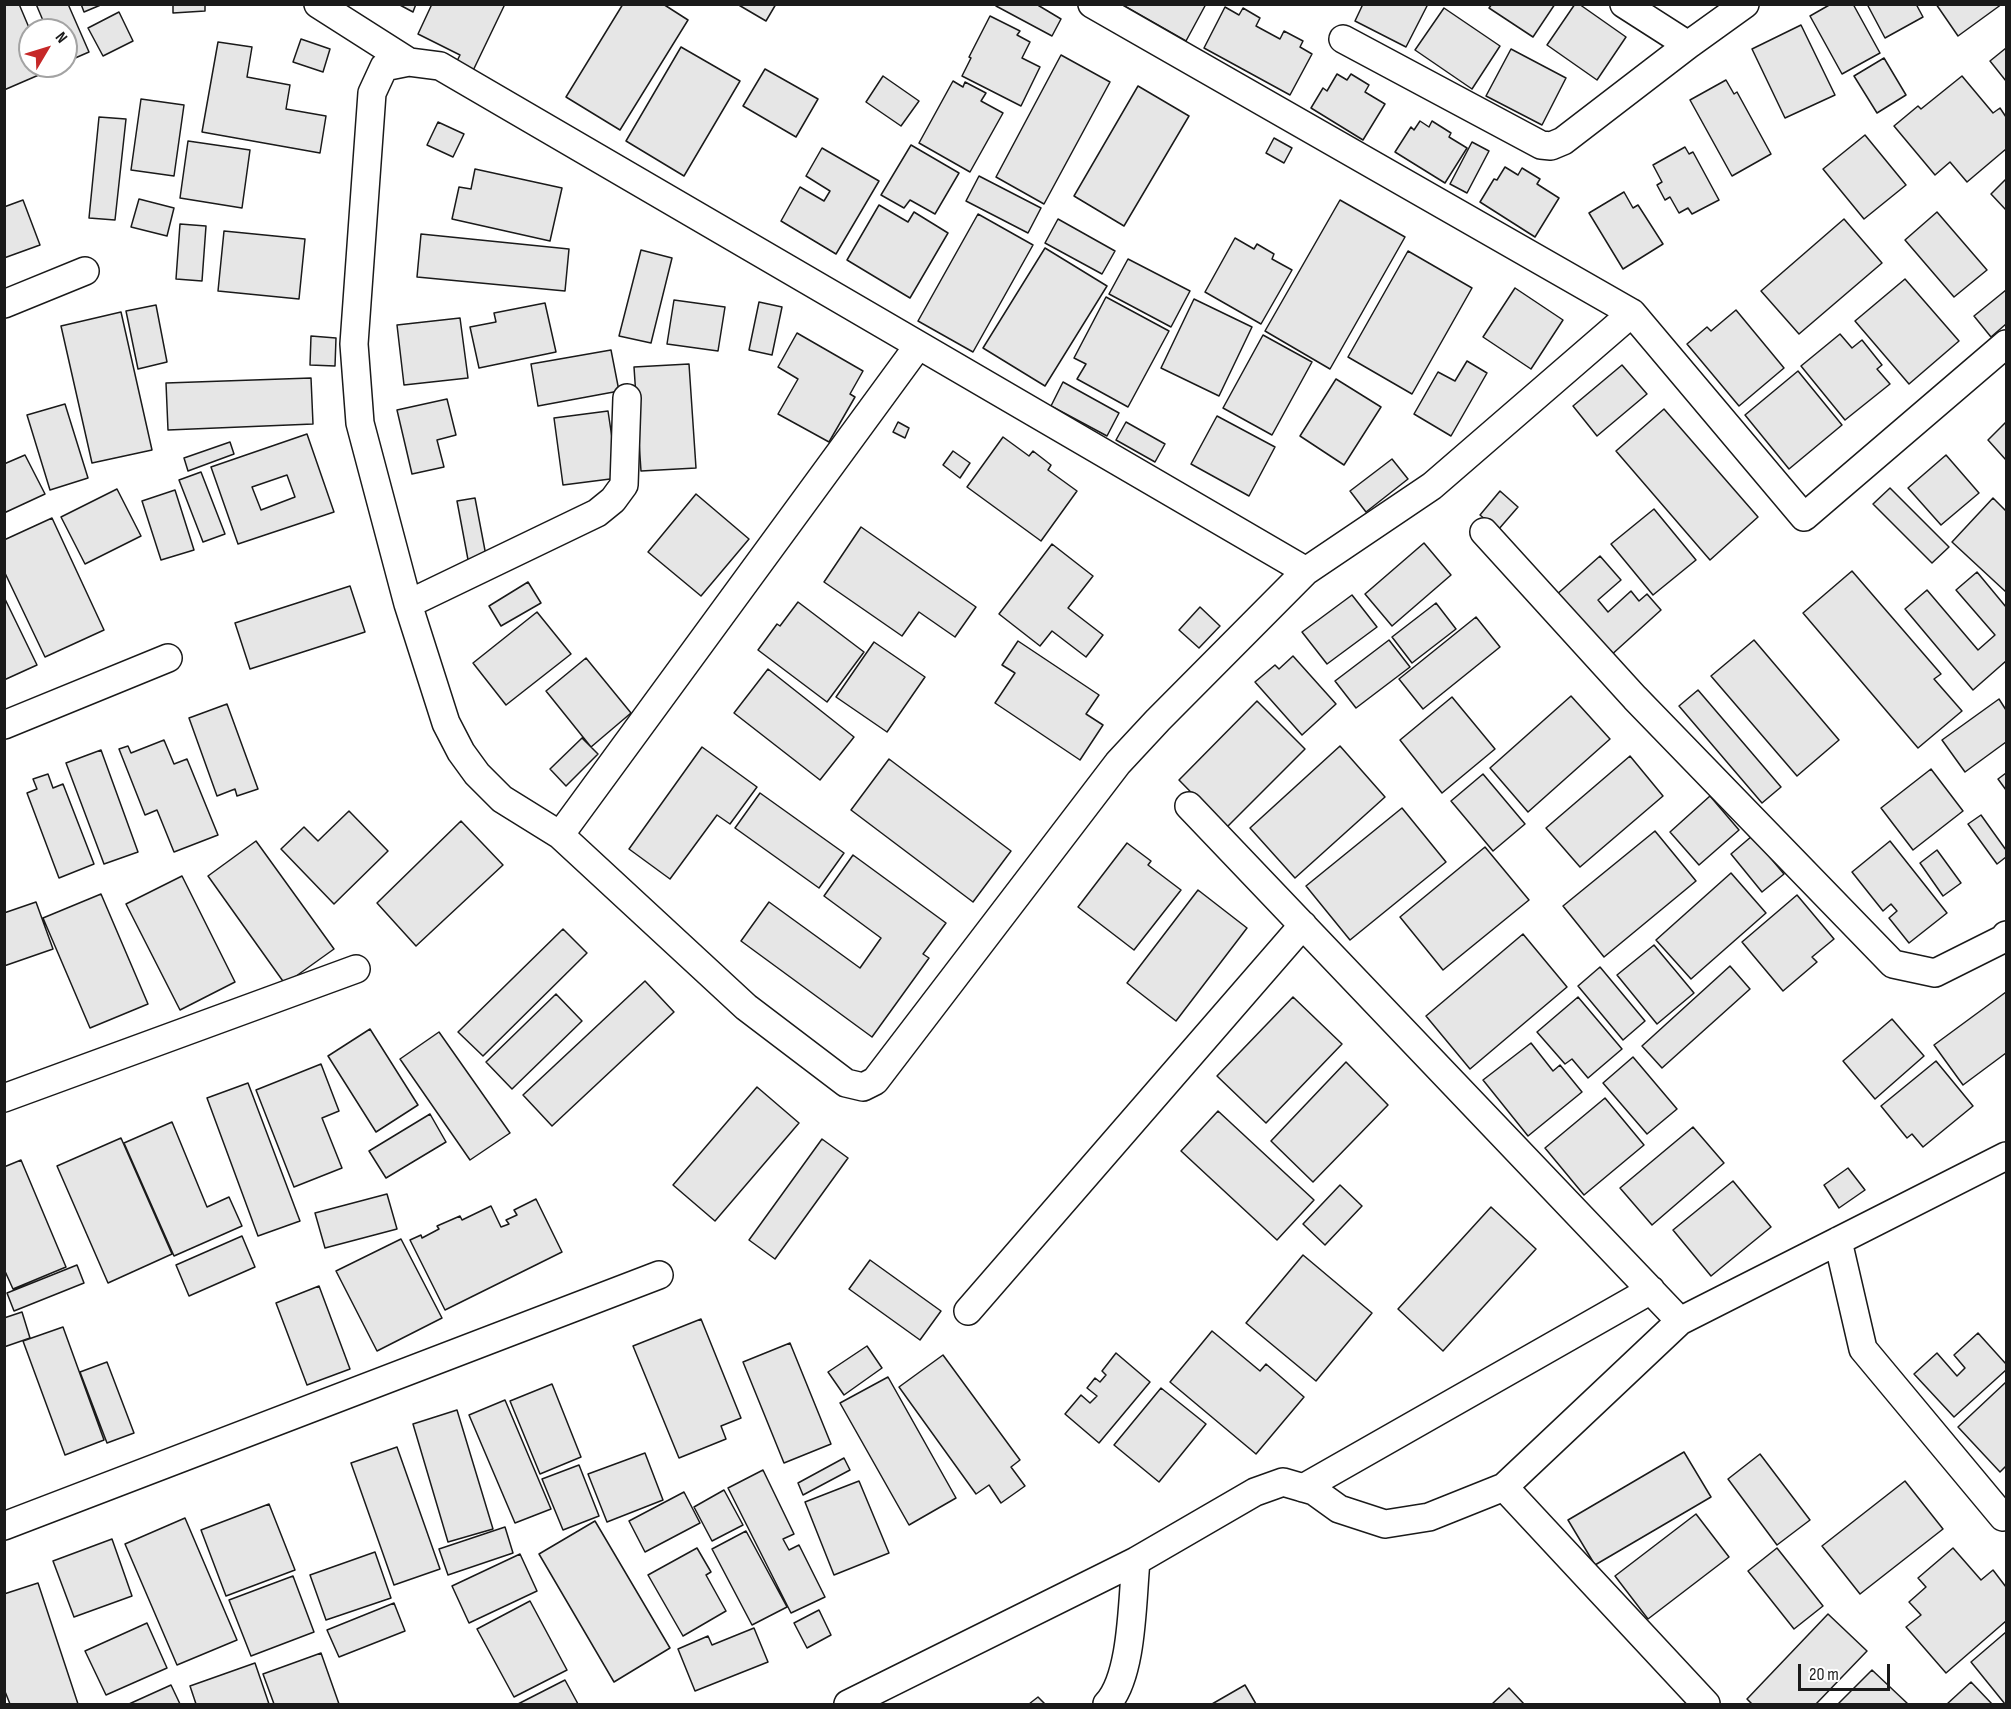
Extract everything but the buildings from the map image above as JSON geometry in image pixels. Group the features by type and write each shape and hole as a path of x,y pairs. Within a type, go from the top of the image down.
{"street":[{"path":"318,4 409,62"},
{"path":"1092,4 1632,313 1804,517 2007,344"},
{"path":"1624,4 1688,45"},
{"path":"1343,39 1541,145 1551,146 1563,141 1745,4"},
{"path":"1306,571 440,66 409,62 384,67 372,93 354,344 360,423 408,604 446,723 461,752 477,774 502,799 560,835 746,1007 846,1083 863,1087 875,1081 1118,763 1306,571 1431,486 1632,313"},
{"path":"4,304 85,271"},
{"path":"560,835 918,346"},
{"path":"408,604 597,513 613,500 624,485 627,398"},
{"path":"1484,532 1635,698 1893,964 1935,973 2007,935"},
{"path":"4,725 168,658"},
{"path":"1189,806 1680,1322"},
{"path":"968,1311 1303,925"},
{"path":"4,1098 356,969"},
{"path":"848,1704 1136,1561 1255,1492 1283,1482 1314,1491 1339,1509 1385,1524 1429,1517 1504,1487 1680,1322 2007,1156"},
{"path":"1838,1241 1863,1349 2003,1516"},
{"path":"4,1526 659,1275"},
{"path":"1304,1488 1651,1290"},
{"path":"1504,1487 1706,1704"},
{"path":"1107,1704 1113,1698 1125,1668 1136,1561"}]}
